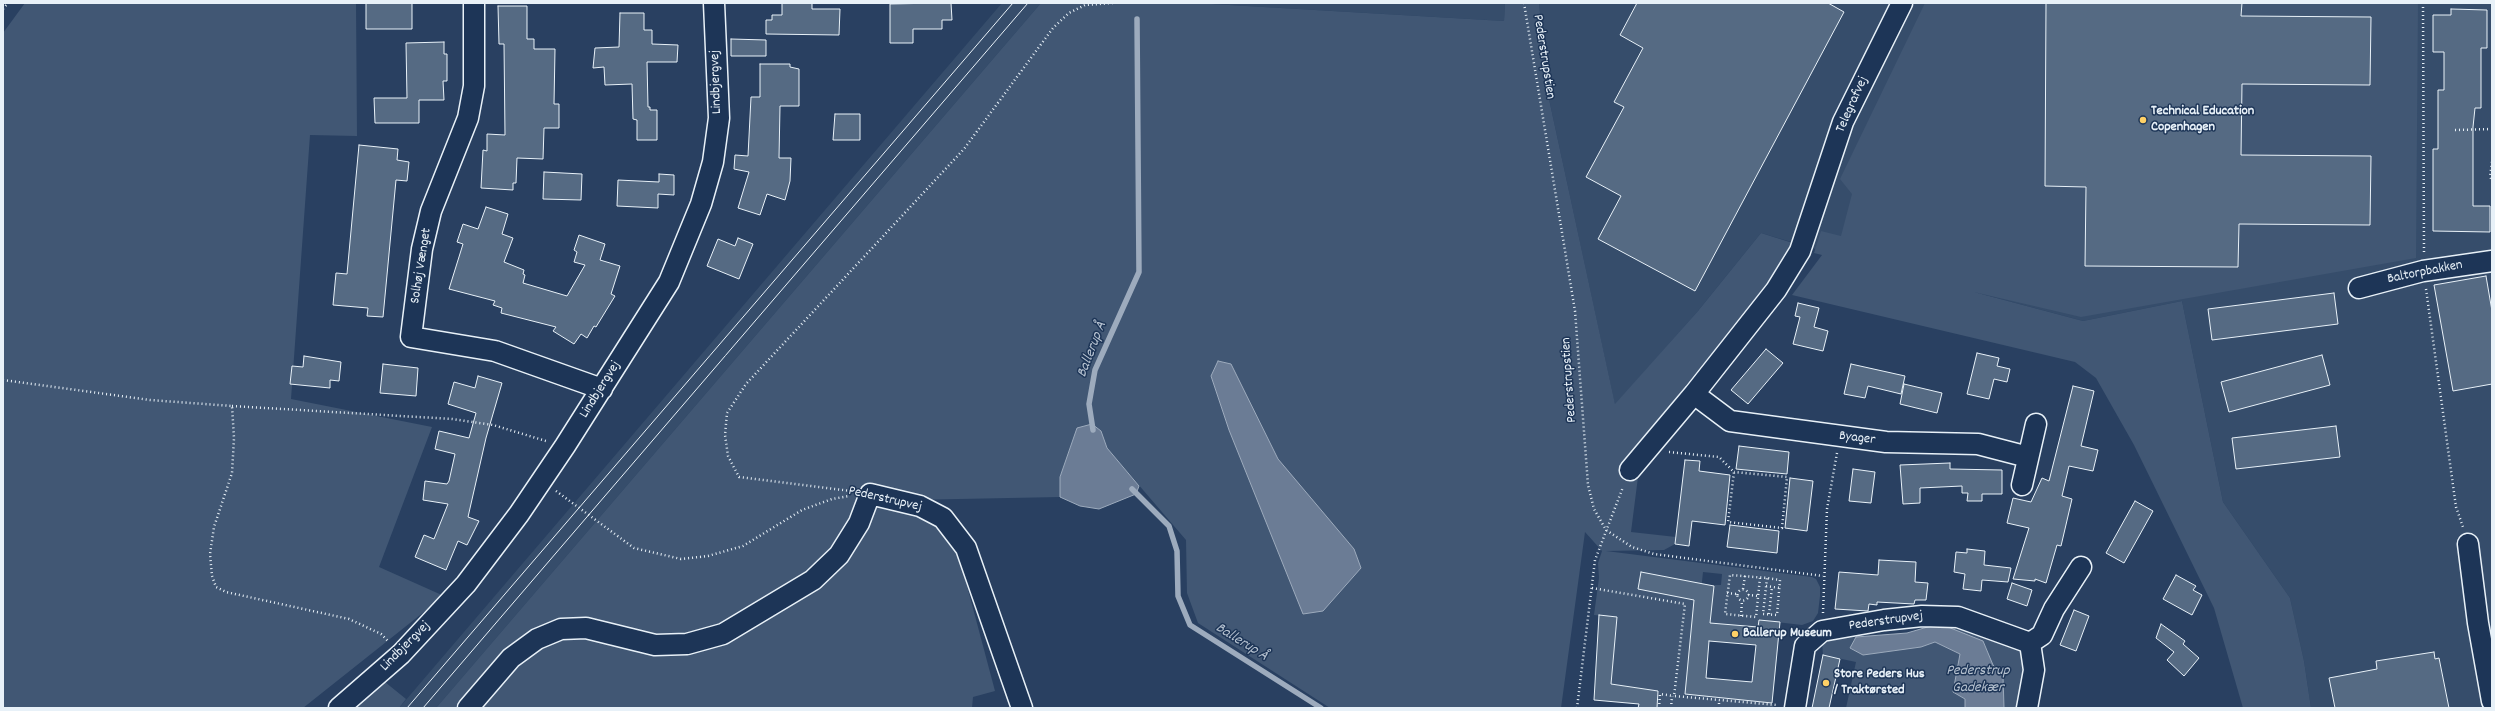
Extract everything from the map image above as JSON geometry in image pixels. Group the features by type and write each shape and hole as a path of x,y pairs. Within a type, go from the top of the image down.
{"street":[{"name":"Solhøj Vænget","path":"474,3 474,86 468,118 431,211 422,249 411,338 495,351 602,389"},
{"name":"Lindbjergvej","path":"339,708 401,654 466,584 519,514 565,446 669,282 701,204 710,176 719,118 714,3"},
{"name":"Telegrafvej","path":"1694,394 1776,290 1800,251 1844,122 1902,3"},
{"name":"Baltorpbakken","path":"2359,288 2423,271 2492,260"},
{"name":"Byager","path":"1694,394 1730,421 1886,442 1978,444 2028,457"},
{"path":"1630,470 1694,394"},
{"path":"2022,485 2036,424"},
{"path":"468,708 511,658 538,639 561,629 586,628 655,645 687,644 723,634 812,580 839,555 859,523 870,494"},
{"name":"Pederstrupvej","path":"870,494 920,506 943,518 966,548 1022,708"},
{"path":"2468,544 2478,623 2492,701"},
{"path":"2027,708 2034,670 2030,643 2042,635 2054,609 2081,567"},
{"name":"Pederstrupvej","path":"1822,631 1892,619 1922,616 1958,616 2030,643"},
{"path":"1795,707 1805,646 1822,631"}],"path":[{"path":"3,9 8,3"},
{"name":"Pederstrupvej","path":"870,494 739,478 728,456 725,435 727,413 746,384 964,149 1053,28 1069,13 1085,5 1113,3"},
{"name":"Pederstrupstien","path":"1524,3 1575,311 1588,485 1594,509 1606,530 1632,547 1654,554 1823,576"},
{"path":"2423,3 2423,271 2456,507 2468,544"},
{"path":"2455,130 2492,129"},
{"path":"2492,162 2490,178 2492,180"},
{"path":"3,380 150,400 452,419 493,425 565,446"},
{"path":"232,406 234,438 232,473 214,527 210,554 212,576 216,587 226,592 350,619 381,634 401,654"},
{"path":"1822,631 1823,576 1827,509 1840,436"},
{"path":"1666,452 1719,457 1734,472 1787,477 1782,528 1728,522 1734,472"},
{"path":"1577,708 1592,588 1594,560 1630,470"},
{"path":"555,490 634,548 681,559 708,556 743,546 802,510 832,499 870,494"},
{"path":"1760,578 1756,617 1725,614 1730,575 1767,578 1780,580 1776,615 1763,614 1767,578"},
{"path":"1738,594 1743,589 1745,576"},
{"path":"1766,586 1780,588"},
{"path":"1769,614 1772,587"},
{"path":"1592,588 1685,604 1671,708"},
{"path":"1743,589 1748,595"},
{"path":"1728,593 1738,594"},
{"path":"1738,594 1742,600 1741,616"},
{"path":"1742,600 1748,595 1759,596"},
{"path":"1659,708 1660,694 1795,707"},
{"path":"1719,708 1720,700"},
{"path":"1765,708 1766,704"}],"shaded area":[{"path":"25,3 356,3 357,136 310,135 291,399 432,427 379,567 444,596 303,708 3,708 3,33"},
{"path":"1002,3 1041,3 436,708 399,708"},
{"path":"1041,3 1195,3 1504,21 1505,3 1539,3 1549,99 1615,404 1698,311 1761,233 1796,244 1768,284 1619,468 1638,477 1631,532 1676,537 1675,544 1664,550 1606,551 1812,577 1816,579 1820,587 1820,596 1818,613 1813,621 1802,625 1759,620 1758,627 1710,623 1714,585 1721,585 1722,574 1703,572 1699,611 1692,622 1685,694 1772,703 1774,708 1657,708 1658,691 1611,684 1617,617 1594,615 1599,578 1598,563 1602,551 1585,532 1561,708 1330,708 1198,623 1187,593 1186,540 1107,448 1101,431 1077,428 1060,477 1060,497 908,500 937,523 958,552 995,691 973,697 972,708 436,708"},
{"path":"1195,3 1505,3 1504,21"},
{"path":"1539,3 2492,3 2492,708 2311,708 2304,661 2290,598 2223,502 2182,301 2083,321 1825,252 1761,233 1698,311 1615,405 1549,99"},
{"path":"1925,3 2418,3 2416,258 2081,317 1974,292 2083,321 2182,301 2223,502 2290,598 2304,661 2311,708 2243,708 2214,608 2134,445 2096,378 2075,362 1792,295 1822,255 1814,253 1821,231 1841,236 1852,194 1840,179"},
{"path":"1961,622 2018,647 2028,659 2020,708 2004,708 2003,676 1993,665 1983,641 1948,627"},
{"path":"1856,637 1850,648 1863,655 1921,647 1935,642 1960,654 1953,692 1965,699 1965,708 1846,708 1856,662 1823,655 1822,642"},
{"path":"385,682 406,699 399,708 355,708"}],"water":[{"path":"1218,361 1231,364 1278,459 1354,549 1361,568 1323,611 1303,614 1229,430 1211,376"},
{"path":"1092,424 1101,431 1107,448 1139,486 1136,494 1099,509 1080,506 1060,497 1060,477 1077,428"},
{"name":"Pederstrup Gadekær","path":"1931,626 1948,627 1983,641 1993,665 2003,676 2004,708 1965,708 1965,699 1953,692 1960,654 1935,642 1921,647 1863,655 1850,648 1856,637 1907,633"}],"building":[{"path":"366,3 412,3 412,29 366,29"},
{"path":"782,3 812,3 812,9 840,9 839,35 766,34 766,20 772,20 772,15 782,15"},
{"path":"951,3 952,20 942,20 942,29 913,29 913,43 890,43 890,4"},
{"path":"1637,3 1828,3 1844,12 1695,291 1598,239 1621,196 1586,177 1624,107 1614,102 1643,48 1620,35"},
{"name":"Technical Education Copenhagen","path":"2046,3 2242,3 2241,16 2371,17 2370,85 2242,84 2241,155 2371,156 2370,225 2239,224 2238,267 2085,266 2086,187 2045,186"},
{"path":"498,6 527,6 527,39 534,39 534,49 555,49 554,104 559,104 559,128 544,128 543,159 517,158 516,183 513,183 513,190 481,188 483,150 487,151 487,134 505,135 504,44 499,44"},
{"path":"2451,9 2487,10 2487,48 2481,48 2481,108 2475,108 2473,127 2473,206 2490,206 2490,232 2433,231 2433,149 2438,149 2438,90 2444,90 2444,52 2433,52 2433,15 2451,15"},
{"path":"620,13 644,13 644,30 652,30 652,44 678,45 677,62 647,62 648,107 650,107 650,110 657,110 657,140 637,140 637,120 633,119 632,84 605,85 604,67 593,68 595,48 619,47"},
{"path":"731,39 766,40 766,56 731,56"},
{"path":"444,42 444,54 447,54 447,81 443,81 444,100 419,100 419,123 375,123 374,98 407,98 406,43"},
{"path":"760,64 790,64 790,67 799,69 799,106 780,106 779,158 791,158 790,181 785,200 767,194 760,215 738,208 749,172 734,169 735,155 748,156 751,97 760,97"},
{"path":"835,114 860,114 860,140 833,140"},
{"path":"359,145 398,149 397,160 409,162 407,181 396,180 383,317 367,316 368,308 333,305 336,273 347,274"},
{"path":"544,172 582,174 581,200 543,199"},
{"path":"659,174 674,175 674,195 658,194 658,208 617,206 618,180 659,182"},
{"path":"486,207 508,214 502,234 513,238 504,262 524,270 523,274 525,275 523,283 567,296 585,265 574,262 577,252 574,250 579,235 605,244 600,260 620,266 611,294 615,296 596,327 594,326 587,338 581,334 574,344 553,331 556,327 501,313 502,308 493,305 495,301 449,289 463,244 457,242 463,224 478,229"},
{"path":"738,238 753,244 739,279 707,266 718,239 735,246"},
{"path":"2486,276 2492,311 2492,384 2453,391 2434,285"},
{"path":"2334,293 2338,324 2212,340 2208,309"},
{"path":"1798,303 1819,308 1814,327 1828,331 1823,351 1793,344 1800,317 1795,316"},
{"path":"1766,349 1783,363 1748,404 1731,390"},
{"path":"1977,353 1999,358 1997,366 2010,369 2007,382 1994,379 1989,399 1967,394"},
{"path":"2322,355 2330,385 2229,412 2221,382"},
{"path":"304,356 341,362 339,381 330,380 330,388 290,384 292,366 303,367"},
{"path":"383,364 418,368 416,396 380,393"},
{"path":"1851,364 1905,376 1901,394 1868,386 1865,398 1844,394"},
{"path":"478,376 502,383 486,438 468,517 479,521 467,545 458,541 446,570 415,557 424,535 434,539 448,504 423,500 425,481 447,484 449,481 455,454 435,449 439,431 469,438 476,413 448,404 454,382 475,388"},
{"path":"1904,384 1942,393 1937,413 1900,404"},
{"path":"2073,386 2094,391 2081,446 2098,450 2093,471 2069,466 2062,496 2072,499 2061,546 2057,545 2046,583 2035,579 2035,581 2013,579 2029,528 2007,523 2013,498 2031,502 2042,478 2049,481"},
{"path":"2336,426 2340,457 2236,469 2232,438"},
{"path":"1739,446 1789,452 1787,474 1736,469"},
{"path":"1685,460 1700,461 1699,471 1730,475 1725,525 1692,521 1689,546 1675,544"},
{"path":"1950,463 1950,469 2002,470 2002,494 1982,494 1982,501 1967,501 1968,493 1962,493 1962,486 1920,488 1920,503 1903,504 1900,465"},
{"path":"1853,469 1875,472 1871,503 1849,501"},
{"path":"1790,478 1813,481 1807,531 1785,528"},
{"path":"2135,501 2153,511 2124,563 2106,553"},
{"path":"1730,525 1779,531 1777,553 1727,547"},
{"path":"1967,549 1985,551 1984,565 2011,568 2008,582 1982,580 1981,591 1963,589 1965,574 1954,572 1956,552 1967,553"},
{"path":"1879,560 1916,562 1915,582 1928,583 1926,600 1915,600 1914,604 1877,602 1877,605 1869,604 1868,611 1835,609 1839,572 1878,575"},
{"name":"Ballerup Museum","path":"1641,572 1714,586 1710,623 1758,627 1759,620 1780,622 1772,703 1685,694 1694,600 1638,589","holes":["1709,641 1756,645 1752,682 1706,678"]},
{"path":"2176,575 2196,586 2193,590 2202,595 2192,615 2163,599"},
{"path":"2012,583 2032,590 2027,606 2007,599"},
{"path":"2074,610 2089,616 2076,651 2060,645"},
{"path":"1599,615 1617,617 1611,684 1658,691 1657,708 1638,708 1639,704 1594,700"},
{"path":"2161,624 2185,641 2183,644 2199,658 2184,676 2167,660 2174,652 2156,638"},
{"path":"2434,652 2435,659 2439,658 2449,708 2335,708 2329,678 2377,669 2376,661"},
{"name":"Store Peders Hus / Traktørsted","path":"1823,655 1840,659 1829,708 1812,708"}],"waterway":[{"name":"Ballerup Å","path":"1093,430 1089,404 1095,370 1139,272 1137,19"},
{"name":"Ballerup Å","path":"1132,489 1169,526 1177,551 1178,596 1190,625 1321,708"}],"tram line":[{"path":"407,708 1013,3"},
{"path":"423,708 1028,3"}],"place":[{"name":"Technical Education Copenhagen","path":"2143,120"},
{"name":"Ballerup Museum","path":"1735,634"},
{"name":"Store Peders Hus / Traktørsted","path":"1826,683"}]}
